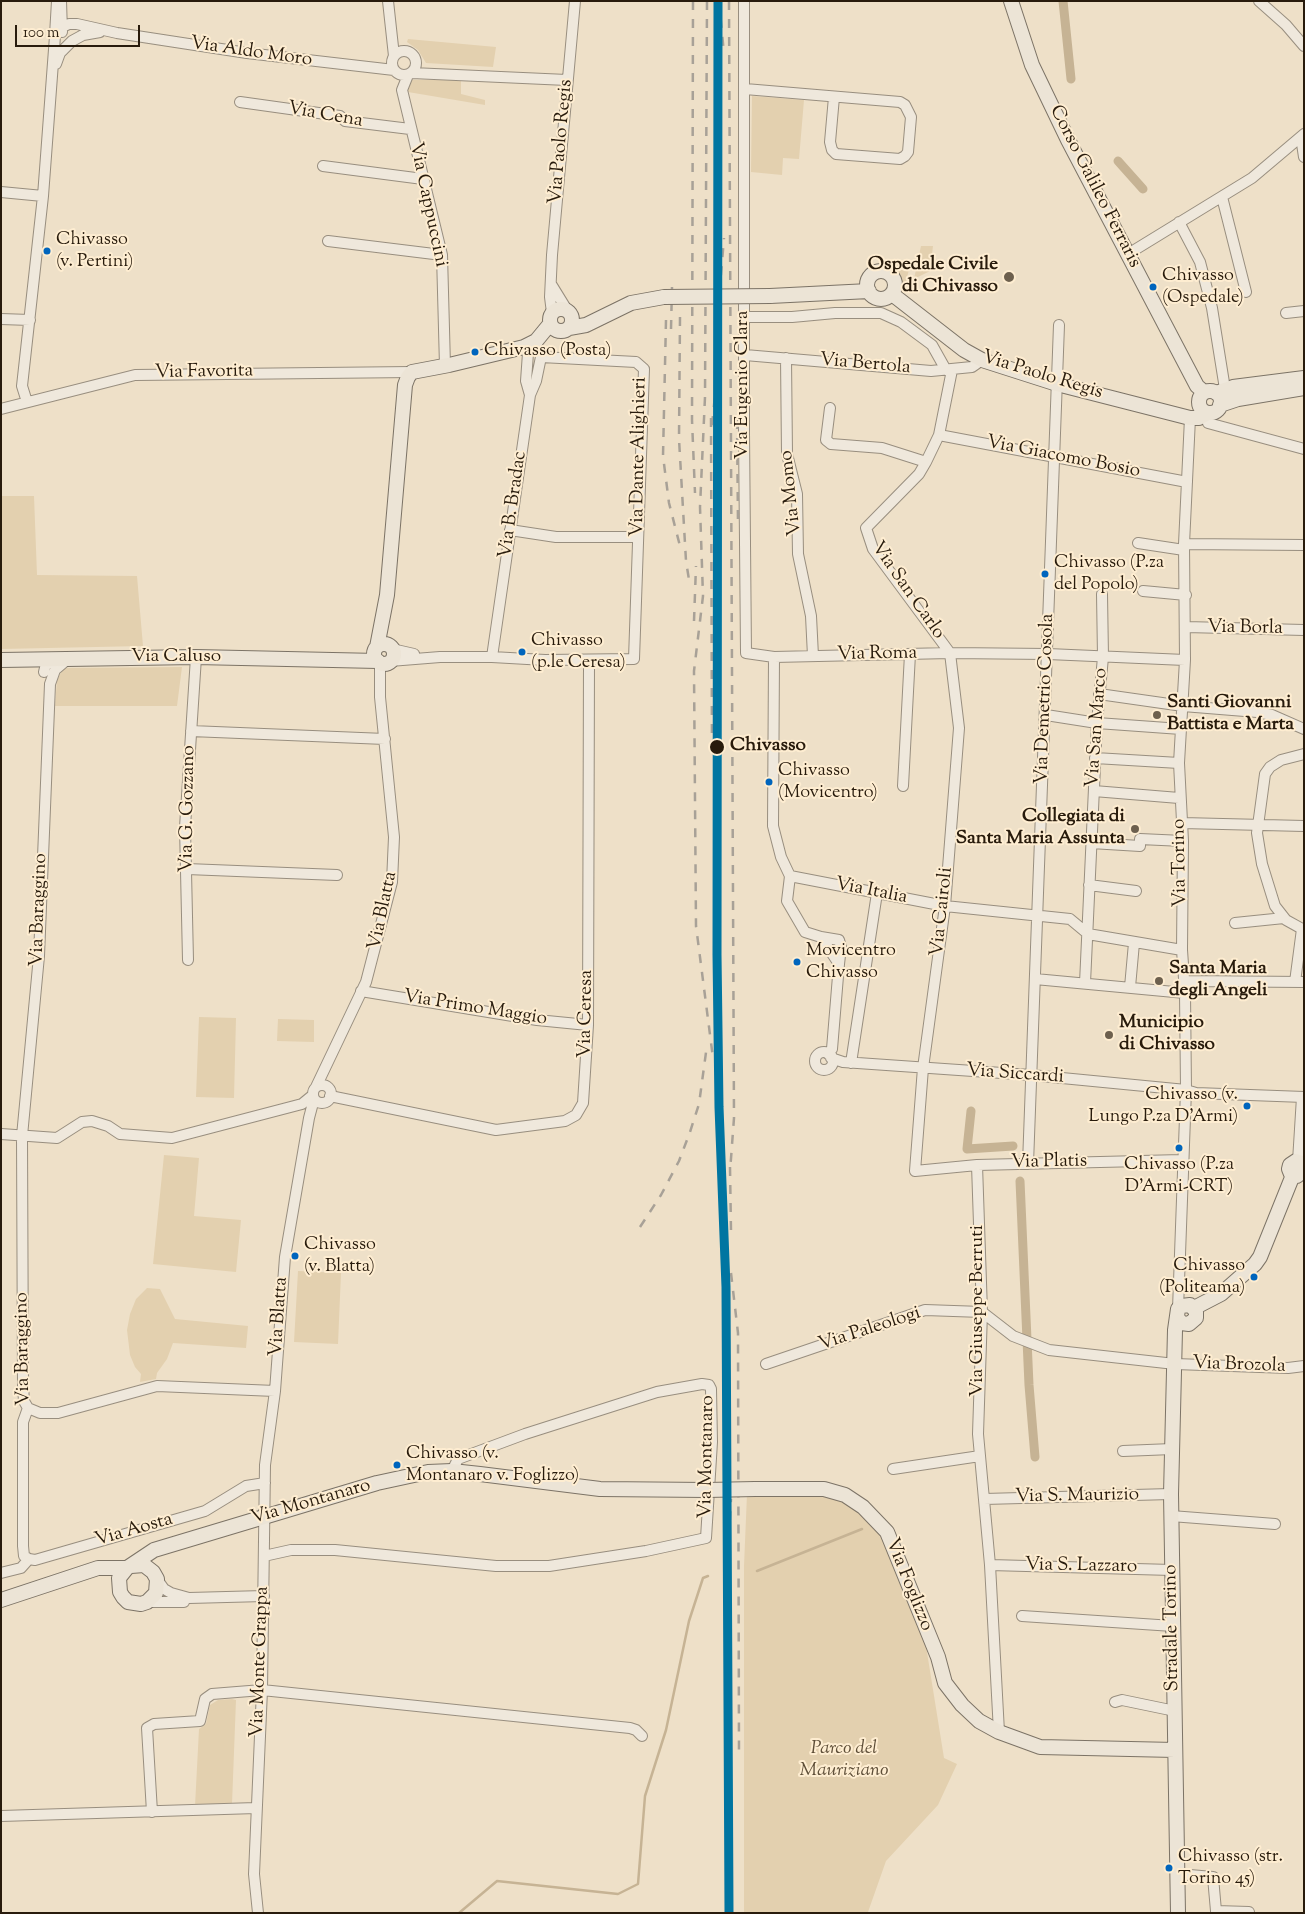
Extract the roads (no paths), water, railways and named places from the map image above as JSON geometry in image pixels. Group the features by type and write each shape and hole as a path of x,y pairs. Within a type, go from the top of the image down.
{"main road":[{"name":"Corso Galileo Ferraris","path":"1011,1 1032,65 1068,140 1197,386 1213,396 1200,407 1208,418"},
{"path":"383,654 405,385 412,372 447,366 530,344 536,342 561,321 586,325 632,303 664,297 770,296 869,291 880,298 892,294 894,281 885,271 872,274 868,282 869,291"},
{"name":"Via Paolo Regis","path":"892,294 964,350 982,360 1057,384 1185,416"},
{"path":"447,366 477,365 507,360 528,353 550,338 561,321"},
{"path":"1208,418 1185,416 1189,410 1213,396 1304,378"},
{"path":"1213,396 1238,399 1304,388"},
{"name":"Via Caluso","path":"1,660 32,659 48,673 68,659 196,657 351,660 383,654"},
{"path":"1177,1313 1181,1323 1210,1308 1221,1294 1255,1264 1301,1169"},
{"name":"Stradale Torino","path":"1177,1313 1171,1516 1178,1913"},
{"path":"1176,1344 1193,1317"},
{"name":"Via Foglizzo","path":"452,1471 600,1490 824,1489 845,1495 863,1507 887,1532 938,1657 945,1683 966,1709 979,1721 999,1732 1040,1747 1175,1750"},
{"name":"Via Montanaro","path":"129,1567 149,1552 263,1517 401,1477 452,1471"},
{"path":"86,1572 105,1572 114,1579 123,1597 128,1602 141,1604 147,1602 156,1592 155,1558 166,1547"},
{"path":"1,1600 98,1568 144,1565 155,1576"},
{"path":"119,1587 119,1578 129,1567"}],"street":[{"path":"388,1 396,55 394,70 400,75 442,74 567,80"},
{"name":"Via Paolo Regis","path":"561,321 551,284 575,1"},
{"name":"Via Eugenio Clara","path":"744,1 745,650 749,655 774,657"},
{"path":"1259,1 1286,25 1304,46"},
{"path":"60,4 60,53"},
{"path":"60,4 84,30"},
{"path":"59,29 69,24 84,30"},
{"path":"27,402 22,386 59,29"},
{"path":"54,68 60,53 84,30"},
{"name":"Via Aldo Moro","path":"84,30 247,53 394,70"},
{"path":"396,55 410,52 416,62 428,70 442,74"},
{"name":"Via Aldo Moro","path":"364,67 386,63 396,55"},
{"path":"410,74 416,62"},
{"name":"Via Cappuccini","path":"410,74 402,90 442,255 447,366"},
{"path":"744,89 900,102 906,105 911,116 908,152 905,156 900,159 836,154 832,150 830,142 834,97"},
{"name":"Via Cena","path":"240,102 340,116 345,121 410,129"},
{"path":"1128,254 1252,178 1302,136"},
{"path":"1302,136 1304,158"},
{"path":"323,166 423,179"},
{"path":"1,192 43,196"},
{"path":"1222,196 1246,292"},
{"path":"1180,222 1200,262 1212,308 1213,396"},
{"path":"328,241 442,255"},
{"path":"551,284 561,321"},
{"path":"1286,314 1304,311"},
{"path":"744,317 881,313 901,322 932,345 949,370"},
{"path":"1,319 30,320"},
{"name":"Via Demetrio Cosola","path":"1028,1164 1059,325"},
{"name":"Via B. Bradac","path":"492,657 530,395 526,381 528,353"},
{"name":"Via Bertola","path":"745,355 878,367 949,370 972,367 982,360"},
{"name":"Via Dante Alighieri","path":"530,395 536,381 541,357 636,362 644,369 634,659"},
{"name":"Via Momo","path":"786,358 787,454 797,494 798,554 811,616 813,656"},
{"name":"Via San Carlo","path":"949,370 939,436 926,462 919,474 866,528 874,550 950,653"},
{"name":"Via Favorita","path":"1,410 135,375 412,372"},
{"path":"830,408 826,440 831,444 882,448 926,462"},
{"name":"Via Torino","path":"1177,1313 1186,1090 1185,993 1182,950 1183,841 1179,798 1186,627 1184,547 1187,482 1185,416"},
{"path":"1208,418 1304,449"},
{"name":"Via Giacomo Bosio","path":"939,436 1187,482"},
{"path":"510,530 556,537 638,537"},
{"path":"1138,543 1184,547 1304,544"},
{"path":"1143,591 1186,595"},
{"name":"Via San Marco","path":"1084,983 1088,934 1097,723 1103,657 1102,594"},
{"name":"Via Borla","path":"1186,627 1304,630"},
{"name":"Via Roma","path":"774,657 950,653 1048,654"},
{"name":"Via Cairoli","path":"915,1171 923,1068 945,906 959,728 950,653"},
{"name":"Via Caluso","path":"383,654 589,660 634,659"},
{"name":"Via Blatta","path":"263,1517 266,1501 265,1483 285,1257 308,1125 315,1094 374,958 392,882 394,837 380,697 383,654"},
{"path":"903,786 910,654"},
{"path":"1048,654 1185,660"},
{"name":"Via G. Gozzano","path":"188,960 185,827 196,657"},
{"path":"774,657 773,826 781,857 790,876"},
{"name":"Via Ceresa","path":"315,1094 320,1103 328,1099 496,1130 565,1121 576,1114 583,1103 588,1026 589,660"},
{"name":"Via Baraggino","path":"29,1559 24,1556 23,1546 23,1422 28,1408 24,1401 23,1386 22,1136 39,956 48,673"},
{"path":"1100,694 1183,706 1257,712 1272,715 1304,729"},
{"path":"1046,715 1097,723 1181,729"},
{"path":"190,731 385,739"},
{"path":"1184,981 1299,982 1303,929 1284,918 1275,906 1259,846 1258,825 1265,774 1275,762 1304,754"},
{"path":"1095,758 1179,763"},
{"path":"1094,792 1179,798"},
{"path":"1182,824 1304,826"},
{"path":"1091,844 1140,846 1140,839 1183,841"},
{"path":"187,869 337,875"},
{"name":"Via Italia","path":"790,876 945,906 1037,914 1070,919 1088,934"},
{"name":"Via Siccardi","path":"790,876 787,901 805,932 821,936 838,964 830,1059 847,1062 1032,1075 1213,1094 1303,1097"},
{"path":"1089,885 1136,891"},
{"path":"847,1062 877,893"},
{"path":"1235,923 1284,918"},
{"path":"1088,934 1182,950"},
{"path":"1130,987 1134,943"},
{"path":"1034,980 1185,993"},
{"name":"Via Primo Maggio","path":"361,991 513,1016 588,1026"},
{"path":"1,1134 57,1138 82,1122 92,1121 108,1126 120,1134 172,1138 302,1104 326,1086 328,1099"},
{"path":"1301,1169 1303,1097"},
{"name":"Via Blatta","path":"308,1125 318,1108 328,1099"},
{"name":"Via Platis","path":"915,1171 977,1165 1182,1160"},
{"name":"Via Giuseppe Berruti","path":"977,1165 982,1312 978,1434 990,1565 999,1732"},
{"name":"Via Paleologi","path":"766,1364 925,1310 982,1312"},
{"path":"982,1312 1021,1339 1048,1350 1175,1364"},
{"name":"Via Brozola","path":"1175,1364 1288,1368 1304,1366"},
{"name":"Via Montanaro","path":"264,1556 291,1550 335,1550 496,1566 549,1566 646,1551 706,1538 712,1442 711,1389 709,1385 702,1384 657,1392 525,1434 458,1458 452,1471"},
{"path":"28,1408 40,1413 58,1413 157,1386 274,1391"},
{"path":"1123,1451 1172,1449"},
{"path":"893,1469 980,1456"},
{"name":"Via Aosta","path":"1,1573 20,1568 29,1559 35,1560 205,1511 246,1486 265,1483"},
{"name":"Via S. Maurizio","path":"984,1499 1171,1494"},
{"path":"1171,1516 1275,1524"},
{"name":"Via Monte Grappa","path":"258,1913 254,1874 262,1690 263,1517"},
{"name":"Via S. Lazzaro","path":"990,1565 1172,1570"},
{"path":"155,1576 164,1589 171,1593 201,1600"},
{"path":"147,1602 192,1602 264,1596"},
{"path":"1022,1616 1173,1626"},
{"path":"152,1812 147,1728 154,1724 200,1720 205,1700 212,1694 262,1690 630,1728 636,1730 642,1736"},
{"path":"1114,1702 1122,1700 1175,1711"},
{"path":"1,1816 256,1808"},
{"path":"1178,1874 1213,1877 1216,1911 1249,1912"}],"waterway":[{"path":"1063,1 1071,79"},
{"path":"1118,161 1143,189"},
{"path":"971,1111 967,1149 1013,1146"},
{"path":"1020,1181 1029,1385 1035,1457"},
{"path":"757,1571 862,1529"},
{"path":"459,1913 497,1881 618,1894 638,1884 645,1796 666,1730 689,1621 703,1578 708,1576"}],"railway":[{"path":"693,1 692,420 695,493"},
{"path":"707,1 705,397 700,507 703,596 694,671 696,926 713,1058"},
{"path":"719,1 724,54"},
{"path":"729,1 734,1118 730,1172"},
{"path":"718,311 724,238"},
{"path":"671,329 672,287"},
{"path":"680,317 679,439 686,561 690,586"},
{"path":"666,320 663,456 669,503 681,550"},
{"path":"712,425 719,356"},
{"path":"711,418 712,753"},
{"path":"737,420 738,525"},
{"path":"694,621 696,566"},
{"path":"640,1227 661,1195 679,1161 690,1132 699,1104 707,1045"},
{"path":"730,1167 731,1231"},
{"path":"731,1273 738,1333 739,1756"},
{"path":"728,1556 731,1499"}],"place":[{"name":"Chivasso (v. Pertini)","path":"47,251"},
{"name":"Ospedale Civile di Chivasso","path":"1009,277"},
{"name":"Chivasso (Ospedale)","path":"1153,287"},
{"name":"Chivasso (Posta)","path":"475,352"},
{"name":"Chivasso (P.za del Popolo)","path":"1045,574"},
{"name":"Chivasso (p.le Ceresa)","path":"522,652"},
{"name":"Santi Giovanni Battista e Marta","path":"1157,715"},
{"name":"Chivasso","path":"717,747"},
{"name":"Chivasso (Movicentro)","path":"769,782"},
{"name":"Collegiata di Santa Maria Assunta","path":"1135,829"},
{"name":"Movicentro Chivasso","path":"797,962"},
{"name":"Santa Maria degli Angeli","path":"1159,981"},
{"name":"Municipio di Chivasso","path":"1109,1035"},
{"name":"Chivasso (v. Lungo P.za D'Armi)","path":"1247,1106"},
{"name":"Chivasso (P.za D'Armi-CRT)","path":"1179,1148"},
{"name":"Chivasso (v. Blatta)","path":"295,1256"},
{"name":"Chivasso (Politeama)","path":"1254,1277"},
{"name":"Chivasso (v. Montanaro v. Foglizzo)","path":"397,1465"},
{"name":"Chivasso (str. Torino 45)","path":"1169,1868"}],"park label":[{"name":"Parco del Mauriziano","path":"844,1761"}]}
